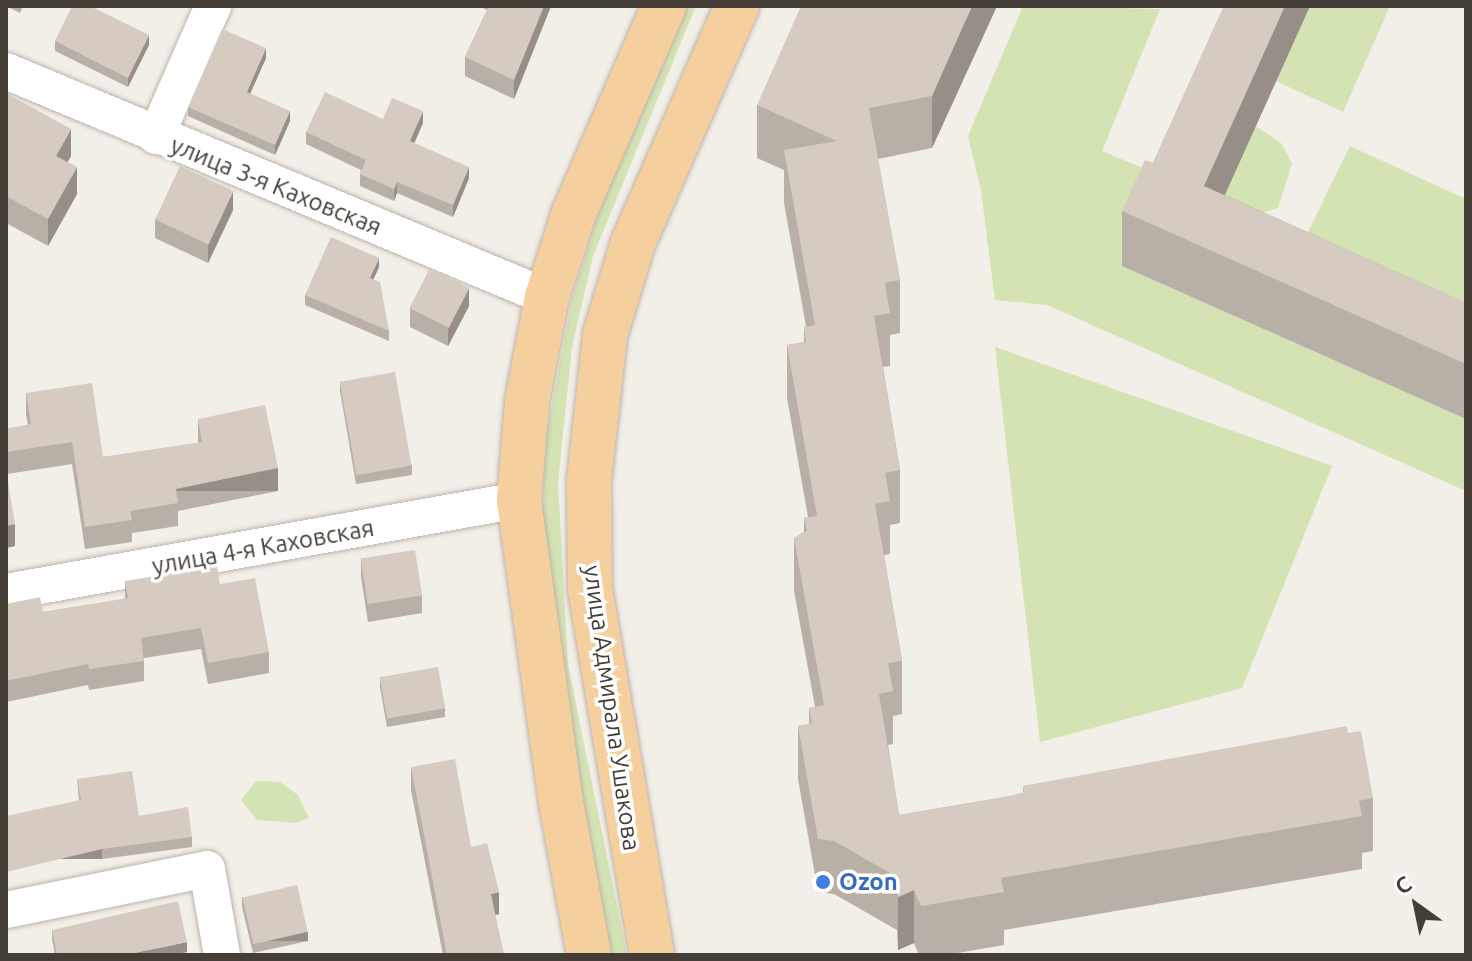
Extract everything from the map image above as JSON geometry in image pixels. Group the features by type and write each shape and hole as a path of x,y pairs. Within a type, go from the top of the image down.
{"main road":[{"path":"589,955 561,803 519,500 527,402 547,297 574,213 664,6"},
{"name":"улица Адмирала Ушакова","path":"652,955 590,590 589,481 605,335 633,243 737,6"}],"street":[{"path":"156,136 213,6"},
{"name":"улица 3-я Каховская","path":"6,71 547,297"},
{"name":"улица 4-я Каховская","path":"6,592 519,500"},
{"path":"6,910 207,869 222,955"}],"green space":[{"path":"686,6 696,6 593,256 572,347 558,482 568,665 627,955 606,955 583,838 542,510 547,432 571,303 606,188"},
{"path":"1023,6 1160,9 1102,151 1162,176 1122,266 1466,419 1466,491 1047,305 995,300 981,191 968,136"},
{"path":"1310,6 1390,6 1343,112 1276,81"},
{"path":"1256,126 1282,144 1292,164 1278,208 1211,227"},
{"path":"1350,146 1466,199 1466,319 1305,238"},
{"path":"995,347 1332,466 1242,688 1040,742"},
{"path":"256,781 280,782 298,795 309,818 296,823 257,820 241,800"}],"building":[{"path":"72,6 90,6 149,35 128,78 55,41"},
{"path":"489,6 544,6 514,80 465,57"},
{"path":"801,6 972,6 932,96 869,108 900,280 885,283 890,313 874,316 900,470 885,473 890,501 875,504 902,661 888,663 893,691 879,694 899,815 1011,796 1024,792 1023,786 1347,726 1348,733 1361,731 1373,798 1359,801 1362,816 1001,878 1004,892 921,906 914,890 898,897 897,877 834,841 818,839 798,726 812,723 809,708 824,705 794,538 807,531 804,518 817,516 787,345 806,342 804,327 815,325 784,150 837,141 757,105"},
{"path":"1224,6 1285,6 1204,186 1466,303 1466,364 1122,211 1145,160 1153,163"},
{"path":"222,29 266,48 247,92 290,111 275,145 188,107"},
{"path":"325,92 383,119 392,98 423,111 410,141 469,167 453,205 397,182 394,189 360,174 366,160 306,132"},
{"path":"6,93 71,129 56,156 77,167 48,219 6,196"},
{"path":"180,166 233,191 209,244 155,219"},
{"path":"331,237 379,258 370,278 380,282 389,331 305,295"},
{"path":"430,268 469,288 449,328 410,308"},
{"path":"395,372 411,466 356,475 340,382"},
{"path":"92,383 103,457 202,442 198,419 265,405 278,468 176,489 178,503 130,511 132,520 85,527 72,442 6,452 6,429 31,424 26,393"},
{"path":"6,471 15,524 6,526"},
{"path":"415,550 422,595 368,604 361,559"},
{"path":"217,566 220,584 255,578 269,652 208,663 201,628 141,638 144,661 89,669 88,664 6,681 6,604 40,597 43,612 128,598 125,581"},
{"path":"438,667 445,708 387,719 380,677"},
{"path":"455,759 471,847 487,843 499,892 491,894 504,955 447,955 411,767"},
{"path":"132,771 139,816 188,807 192,837 102,849 6,872 6,816 81,800 77,779"},
{"path":"297,885 308,932 253,944 242,898"},
{"path":"178,901 187,942 125,955 57,955 52,930"}],"place":[{"name":"Ozon","path":"823,882"}]}
